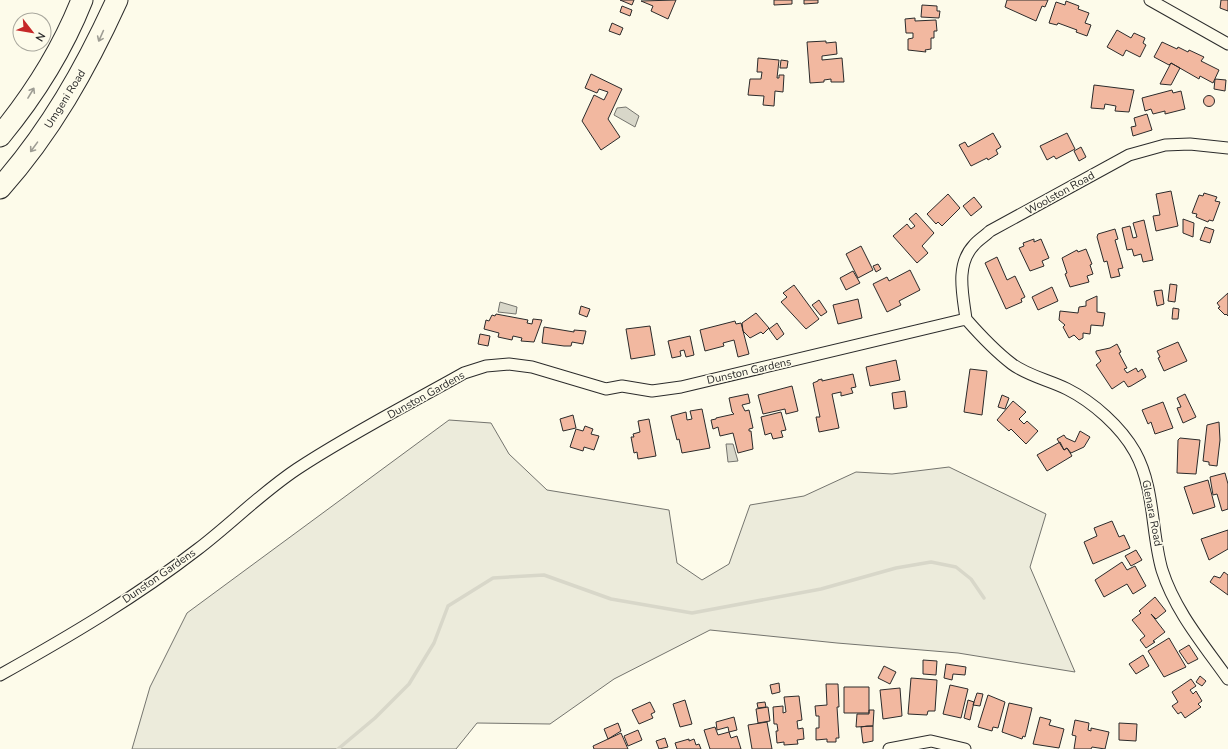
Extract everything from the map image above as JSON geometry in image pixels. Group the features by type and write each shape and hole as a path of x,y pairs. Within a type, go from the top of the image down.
{"highway":[{"path":"0,136 22,110 54,56 82,0"},
{"name":"Umgeni Road","path":"0,188 21,165 59,112 95,50 117,0"}],"street":[{"path":"1150,0 1228,44"},
{"name":"Woolston Road","path":"966,319 961,283 963,266 973,246 990,231 1129,155 1165,146 1190,144 1228,148"},
{"name":"Dunston Gardens","path":"0,675 107,612 163,574 198,549 261,495 297,469 464,373 486,366 509,364 532,367 606,389 622,386 652,392 681,387 966,319"},
{"name":"Glenara Road","path":"966,319 985,340 1012,364 1035,377 1068,390 1095,407 1119,429 1135,452 1146,480 1162,570 1181,614 1228,679"},
{"path":"889,749 931,741 964,749"}],"shaded area":[{"path":"626,107 639,116 635,127 614,115 617,108"},
{"path":"500,302 517,307 516,314 498,312"},
{"path":"449,420 491,423 509,454 547,490 669,510 677,563 702,580 729,564 750,505 804,496 856,472 892,474 949,467 1046,514 1030,567 1075,672 958,653 837,643 710,630 614,679 550,724 477,723 456,749 132,749 150,687 187,613"},
{"path":"726,444 733,444 738,461 728,462"}],"building":[{"path":"620,0 634,0 632,5"},
{"path":"676,0 668,19 651,11 653,6 641,1"},
{"path":"774,0 792,0 792,4 774,5"},
{"path":"804,0 818,0 818,3 804,4"},
{"path":"1007,0 1048,0 1045,7 1042,6 1036,21 1005,7"},
{"path":"1221,0 1228,0 1228,11 1220,8"},
{"path":"1066,1 1079,6 1078,9 1089,13 1085,23 1091,25 1087,36 1076,32 1077,30 1058,23 1057,25 1049,23 1056,2 1065,5"},
{"path":"922,5 937,6 937,11 940,11 939,18 921,17"},
{"path":"622,6 632,10 630,16 620,12"},
{"path":"915,18 915,21 936,20 937,31 934,31 934,38 931,38 931,49 925,50 926,52 908,50 908,39 913,38 913,33 906,33 905,19"},
{"path":"612,23 623,28 620,35 609,31"},
{"path":"1117,30 1131,38 1134,33 1145,38 1143,43 1146,45 1140,57 1126,50 1123,56 1107,47"},
{"path":"826,41 826,43 836,42 837,54 822,56 822,60 842,58 844,82 831,82 831,79 824,80 824,82 810,83 807,42"},
{"path":"1162,42 1177,49 1178,47 1188,52 1189,50 1204,57 1201,61 1219,70 1213,83 1200,76 1199,79 1171,63 1169,65 1154,57"},
{"path":"758,58 779,60 777,78 779,78 779,75 784,75 783,92 775,91 774,106 763,105 764,96 748,95 750,79 761,79 762,72 757,72"},
{"path":"781,60 788,61 787,68 780,68"},
{"path":"1171,63 1180,68 1171,85 1160,84"},
{"path":"591,74 622,89 608,119 620,137 601,150 582,121 594,95 604,100 608,92 599,89 597,93 585,88"},
{"path":"1215,79 1226,80 1225,91 1214,89"},
{"path":"1094,85 1134,90 1129,112 1115,111 1116,106 1105,104 1104,109 1091,108"},
{"path":"1172,90 1173,93 1181,91 1185,109 1165,114 1165,111 1153,114 1151,109 1145,111 1142,98"},
{"path":"1209,95 1213,97 1215,101 1213,105 1209,107 1205,105 1203,101 1205,97"},
{"path":"1147,114 1152,130 1133,136 1131,127 1136,126 1134,118"},
{"path":"993,133 1001,147 996,150 998,154 988,160 987,158 971,166 959,145 965,142 968,147"},
{"path":"1067,133 1075,149 1056,159 1054,156 1047,160 1040,146"},
{"path":"1081,147 1086,157 1079,161 1074,151"},
{"path":"1171,191 1178,226 1156,231 1153,216 1160,215 1156,194"},
{"path":"1204,193 1217,197 1215,201 1220,202 1213,221 1209,220 1208,222 1196,217 1197,214 1192,213 1199,195 1203,196"},
{"path":"948,194 960,208 942,226 938,222 936,224 927,214"},
{"path":"974,197 982,207 971,216 963,206"},
{"path":"916,213 934,233 922,246 928,253 917,263 893,236 907,224 911,229 915,226 909,219"},
{"path":"1183,219 1194,223 1193,237 1183,233"},
{"path":"1144,220 1153,260 1143,262 1141,254 1134,256 1132,249 1127,250 1122,228 1130,226 1133,238 1137,237 1133,223"},
{"path":"1205,227 1214,230 1210,243 1200,240"},
{"path":"1115,229 1118,239 1115,240 1123,268 1118,269 1120,276 1111,278 1107,261 1104,262 1097,237 1098,234"},
{"path":"1034,239 1034,242 1041,239 1049,258 1042,261 1044,266 1030,271 1019,248 1024,246 1023,243"},
{"path":"861,246 873,270 858,278 846,254"},
{"path":"1086,249 1092,264 1090,265 1093,274 1087,276 1089,282 1070,287 1065,274 1067,273 1062,258 1077,250 1078,252"},
{"path":"997,257 1007,280 1015,276 1025,297 1021,299 1022,302 1006,309 985,263"},
{"path":"878,264 881,269 876,272 873,266"},
{"path":"910,270 920,290 899,301 901,305 887,312 873,284 887,277 889,281"},
{"path":"853,271 860,283 846,290 840,278"},
{"path":"1170,284 1177,285 1175,302 1168,301"},
{"path":"794,285 819,319 806,329 781,302 787,297 783,293"},
{"path":"1052,287 1058,301 1038,310 1032,297"},
{"path":"1162,290 1164,304 1157,306 1154,291"},
{"path":"1228,293 1228,316 1218,308 1220,307 1217,303"},
{"path":"1097,296 1097,312 1105,313 1103,326 1091,325 1090,334 1083,333 1083,338 1079,340 1074,335 1069,338 1063,327 1065,325 1059,320 1060,311 1078,313 1079,307 1086,306 1086,301"},
{"path":"858,299 862,318 838,324 833,305"},
{"path":"819,300 827,312 821,316 812,305"},
{"path":"581,306 590,309 587,317 579,314"},
{"path":"1173,308 1179,309 1178,319 1172,319"},
{"path":"756,313 769,328 763,334 761,332 750,338 743,331 742,323"},
{"path":"496,314 528,320 527,323 532,324 533,319 542,320 534,342 521,341 522,338 513,336 512,340 498,337 499,333 484,329 486,320 489,321 492,315 495,316"},
{"path":"735,321 736,324 741,323 749,354 738,357 734,340 723,343 724,346 705,351 700,330"},
{"path":"777,323 784,334 777,340 769,329"},
{"path":"650,326 655,355 631,359 626,329"},
{"path":"544,327 574,332 574,330 586,331 583,344 572,342 571,346 564,346 542,343"},
{"path":"480,334 490,336 488,346 478,344"},
{"path":"690,336 694,355 686,357 684,350 680,351 681,356 672,358 668,341"},
{"path":"1178,342 1187,361 1164,371 1158,358 1160,357 1157,351"},
{"path":"1117,344 1121,352 1119,353 1127,368 1124,369 1127,373 1136,368 1138,372 1142,369 1146,377 1128,387 1124,381 1112,389 1096,365 1101,361 1096,351 1110,348"},
{"path":"896,360 900,380 870,386 866,367"},
{"path":"970,369 987,371 982,415 964,412"},
{"path":"853,374 856,387 851,388 853,393 841,396 841,392 832,394 839,428 819,432 816,417 820,417 813,383 822,379 822,381"},
{"path":"792,386 798,411 786,414 785,409 763,414 758,395"},
{"path":"905,391 907,407 894,409 892,393"},
{"path":"748,394 750,403 742,405 745,411 749,410 753,428 749,429 749,431 751,431 753,449 738,453 733,433 720,436 718,427 713,429 711,420 734,414 732,412 729,398"},
{"path":"1185,394 1196,417 1183,423 1177,408 1181,407 1177,398"},
{"path":"1002,395 1009,398 1005,409 998,407"},
{"path":"1013,401 1026,412 1019,419 1024,424 1027,421 1038,431 1026,444 1011,429 1009,431 997,420"},
{"path":"1163,402 1173,428 1155,434 1151,422 1148,424 1142,410"},
{"path":"702,409 710,448 682,453 671,416 686,412 687,420 692,419 690,411"},
{"path":"781,412 786,430 781,431 783,437 773,439 771,433 765,435 761,417"},
{"path":"573,415 576,428 563,431 560,419"},
{"path":"649,419 656,456 638,459 637,452 634,453 631,437 634,437 633,434 640,432 638,421"},
{"path":"1219,422 1220,440 1217,466 1209,465 1209,462 1203,461 1207,425"},
{"path":"585,426 593,429 591,434 599,436 594,450 584,447 583,451 570,447 576,429 583,431"},
{"path":"1080,431 1090,437 1084,447 1071,453 1067,448 1064,450 1057,439 1064,435 1066,438 1075,442"},
{"path":"1180,438 1200,440 1196,474 1177,473 1178,440"},
{"path":"1060,442 1064,450 1067,448 1072,456 1047,471 1037,455"},
{"path":"1225,473 1228,484 1228,509 1222,511 1217,494 1213,495 1210,477"},
{"path":"1208,480 1215,507 1193,514 1184,487"},
{"path":"1112,521 1119,537 1124,535 1130,548 1093,564 1084,542 1097,536 1094,528"},
{"path":"1228,530 1228,549 1209,560 1201,539"},
{"path":"1136,550 1142,560 1131,566 1125,556"},
{"path":"1122,562 1127,570 1135,566 1146,586 1133,594 1127,584 1104,597 1095,580"},
{"path":"1224,572 1228,575 1228,595 1210,582 1214,576 1220,578"},
{"path":"1155,597 1166,611 1156,619 1151,614 1165,632 1153,641 1155,642 1146,648 1140,640 1145,636 1132,620 1141,613 1139,611"},
{"path":"1169,638 1186,667 1164,677 1148,651"},
{"path":"1189,645 1198,659 1188,664 1179,651"},
{"path":"1143,655 1149,666 1136,674 1129,664"},
{"path":"923,660 937,661 936,675 923,674"},
{"path":"946,664 966,667 965,675 953,674 952,680 944,678"},
{"path":"884,666 896,672 890,684 878,678"},
{"path":"1200,676 1206,681 1202,686 1196,682"},
{"path":"911,678 937,680 935,711 928,711 927,715 908,714"},
{"path":"1191,679 1196,686 1190,690 1193,694 1196,691 1202,701 1198,704 1201,707 1185,718 1181,712 1178,714 1172,706 1178,702 1172,692"},
{"path":"779,683 780,692 772,694 770,685"},
{"path":"826,684 838,684 839,707 837,707 839,738 836,738 836,742 827,742 827,739 816,740 816,728 819,728 819,716 816,716 815,706 827,705"},
{"path":"950,685 968,689 961,718 943,714"},
{"path":"844,687 869,687 869,713 844,713"},
{"path":"900,688 902,716 883,719 880,690"},
{"path":"977,693 983,694 980,706 973,705"},
{"path":"988,695 1005,702 998,728 993,727 992,731 978,727"},
{"path":"799,696 802,720 797,721 798,729 803,728 804,739 797,740 798,744 784,745 784,742 777,743 776,731 778,731 777,724 774,724 773,707 783,706 783,713 786,712 784,697"},
{"path":"685,700 692,724 680,727 673,704"},
{"path":"968,700 974,702 970,720 964,718"},
{"path":"650,702 655,712 651,714 653,718 639,724 632,710"},
{"path":"765,702 766,707 758,708 757,703"},
{"path":"1009,703 1032,708 1025,737 1023,736 1022,739 1002,732"},
{"path":"768,707 770,721 758,723 756,709"},
{"path":"869,710 874,710 873,726 856,727 857,714 869,714"},
{"path":"734,717 737,730 729,732 728,727 717,730 716,722"},
{"path":"1040,717 1051,720 1049,725 1064,729 1059,748 1033,744"},
{"path":"1075,720 1089,723 1088,730 1091,731 1091,728 1109,732 1105,749 1092,747 1091,749 1074,749 1076,736 1072,735"},
{"path":"767,722 772,749 752,749 748,725"},
{"path":"618,723 621,731 608,739 604,729"},
{"path":"1119,723 1137,724 1136,741 1119,740"},
{"path":"873,726 873,741 863,743 861,727"},
{"path":"715,727 718,735 729,732 731,738 737,736 741,749 710,749 704,730"},
{"path":"638,730 642,740 628,746 624,736"},
{"path":"621,733 628,749 594,749 593,746"},
{"path":"665,738 668,747 659,749 656,741"},
{"path":"689,739 689,741 694,739 696,745 699,744 701,749 677,749 675,743"}],"waterway":[{"path":"338,749 375,718 409,684 434,643 448,606 493,578 544,575 611,599 692,613 821,589 896,568 931,562 956,567 971,579 984,598"}]}
